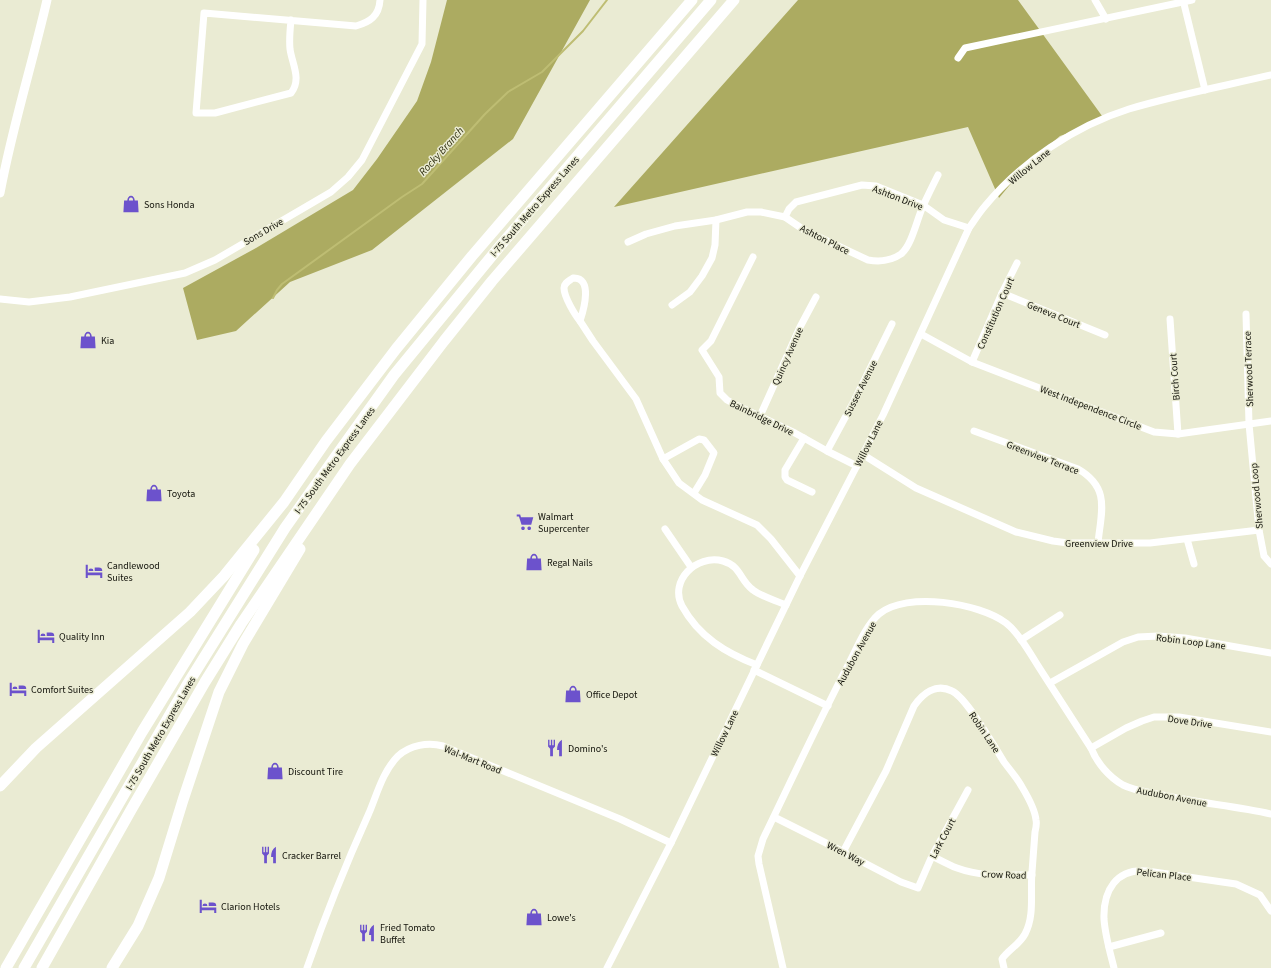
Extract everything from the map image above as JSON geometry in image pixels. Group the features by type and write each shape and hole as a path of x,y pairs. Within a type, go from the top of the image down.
{"highway":[{"path":"6,968 142,732 284,502 326,441 396,350 472,256 692,0"},
{"name":"I-75 South Metro Express Lanes","path":"24,968 187,685 285,528 394,375 500,246 711,0"},
{"path":"42,968 205,682 241,624 350,464 444,340 492,281 734,0"},
{"path":"112,968 138,926 160,878 203,739 219,692 229,669 350,464"},
{"path":"0,786 36,748 190,612 208,594 284,502"},
{"path":"0,963 14,968"}],"main road":[{"path":"0,193 14,128 47,0"}],"street":[{"path":"291,20 289,37 290,49 297,80 295,88 291,93 216,113 196,113 204,13 291,20 356,26 367,23 374,16 380,7 380,0"},
{"name":"Sons Drive","path":"0,299 28,302 70,297 185,273 215,260 331,192 348,177 362,160 422,44 423,0"},
{"path":"1095,0 1106,19"},
{"path":"958,58 965,48 1192,0"},
{"path":"1183,1 1205,90"},
{"name":"Willow Lane","path":"607,968 671,843 800,576 883,415 969,228 985,206 1010,181 1038,158 1067,138 1097,122 1129,110 1205,90 1271,75"},
{"name":"Ashton Place","path":"628,242 646,234 675,226 716,220 747,212 761,212 785,216 804,230 868,260 879,262 901,254 909,243 938,175"},
{"name":"Ashton Drive","path":"785,216 789,208 796,202 862,185 876,186 924,205 944,220 969,228"},
{"path":"672,305 690,292 702,276 712,258 715,245 716,220"},
{"name":"Bainbridge Drive","path":"753,257 710,341 702,350 719,376 720,393 727,400 738,406 857,466"},
{"name":"Constitution Court","path":"972,362 1002,293 1017,264"},
{"path":"580,321 584,309 586,291 581,280 573,278 565,286 564,289 566,298 588,335 636,399 663,460 679,483 702,500 757,525 771,539 800,576"},
{"name":"Geneva Court","path":"1002,293 1105,335"},
{"name":"Quincy Avenue","path":"760,416 800,327 816,297"},
{"name":"Sherwood Terrace","path":"1246,314 1249,424"},
{"name":"Birch Court","path":"1170,320 1178,434"},
{"name":"Sussex Avenue","path":"827,451 853,403 892,324"},
{"name":"West Independence Circle","path":"921,334 972,362 1154,432 1178,434 1271,421"},
{"name":"Sherwood Loop","path":"1249,424 1258,530 1264,556 1271,564"},
{"name":"Greenview Terrace","path":"974,431 1078,469 1090,476 1098,488 1101,500 1102,509 1098,543"},
{"path":"804,438 785,470 785,477 787,480 812,492"},
{"path":"663,460 699,439 704,440 714,453 705,475 694,493"},
{"name":"Greenview Drive","path":"862,454 916,488 1016,532 1052,542 1150,543 1258,530"},
{"path":"665,529 691,568"},
{"path":"1187,539 1194,564"},
{"path":"786,605 755,592 746,584 738,570 728,562 719,560 707,560 696,563 683,580 680,595 682,605 691,621 710,641 733,656 828,706"},
{"name":"Audubon Avenue","path":"783,968 759,864 758,856 763,839 828,706 874,618 887,608 901,603 925,601 977,609 1006,623 1021,640 1050,683 1091,748 1096,759 1111,776 1122,784 1132,789 1271,814"},
{"path":"1021,640 1060,615"},
{"name":"Robin Loop Lane","path":"1050,683 1123,642 1138,637 1158,636 1185,638 1271,653"},
{"name":"Robin Lane","path":"843,852 886,771 914,706 920,697 928,691 942,688 952,691 963,701 1022,786 1030,801 1037,822 1032,875 1032,907 1029,923 1025,934 1018,944 1002,959 1004,968"},
{"name":"Dove Drive","path":"1091,748 1142,720 1154,717 1179,717 1271,732"},
{"name":"Wal-Mart Road","path":"309,967 358,838 386,773 401,754 421,745 434,744 443,746 620,819 671,843"},
{"name":"Lark Court","path":"918,888 932,856 968,790"},
{"name":"Wren Way","path":"774,817 901,882 918,888"},
{"name":"Crow Road","path":"932,856 958,868 971,872 986,874 1032,875"},
{"name":"Pelican Place","path":"1114,968 1104,919 1105,908 1108,894 1113,882 1129,872 1137,870 1146,871 1236,884 1260,895 1271,911"},
{"path":"1109,947 1161,933"}],"shaded area":[{"path":"447,0 590,0 513,139 372,250 290,282 236,331 197,340 183,288 256,248 353,190 377,159 417,101 431,62"},
{"path":"798,0 1018,0 1105,120 1060,136 1028,163 999,198 968,127 614,207"}],"waterway":[{"name":"Rocky Branch","path":"273,298 282,284 422,184 485,114 508,92 542,72 583,31 607,0"}],"place":[{"name":"Sons Honda","path":"131,204"},
{"name":"Kia","path":"88,340"},
{"name":"Toyota","path":"154,493"},
{"name":"Walmart Supercenter","path":"525,522"},
{"name":"Regal Nails","path":"534,562"},
{"name":"Candlewood Suites","path":"94,571"},
{"name":"Quality Inn","path":"46,636"},
{"name":"Comfort Suites","path":"18,689"},
{"name":"Office Depot","path":"573,694"},
{"name":"Domino's","path":"555,748"},
{"name":"Discount Tire","path":"275,771"},
{"name":"Cracker Barrel","path":"269,855"},
{"name":"Clarion Hotels","path":"208,906"},
{"name":"Lowe's","path":"534,917"},
{"name":"Fried Tomato Buffet","path":"367,933"}]}
